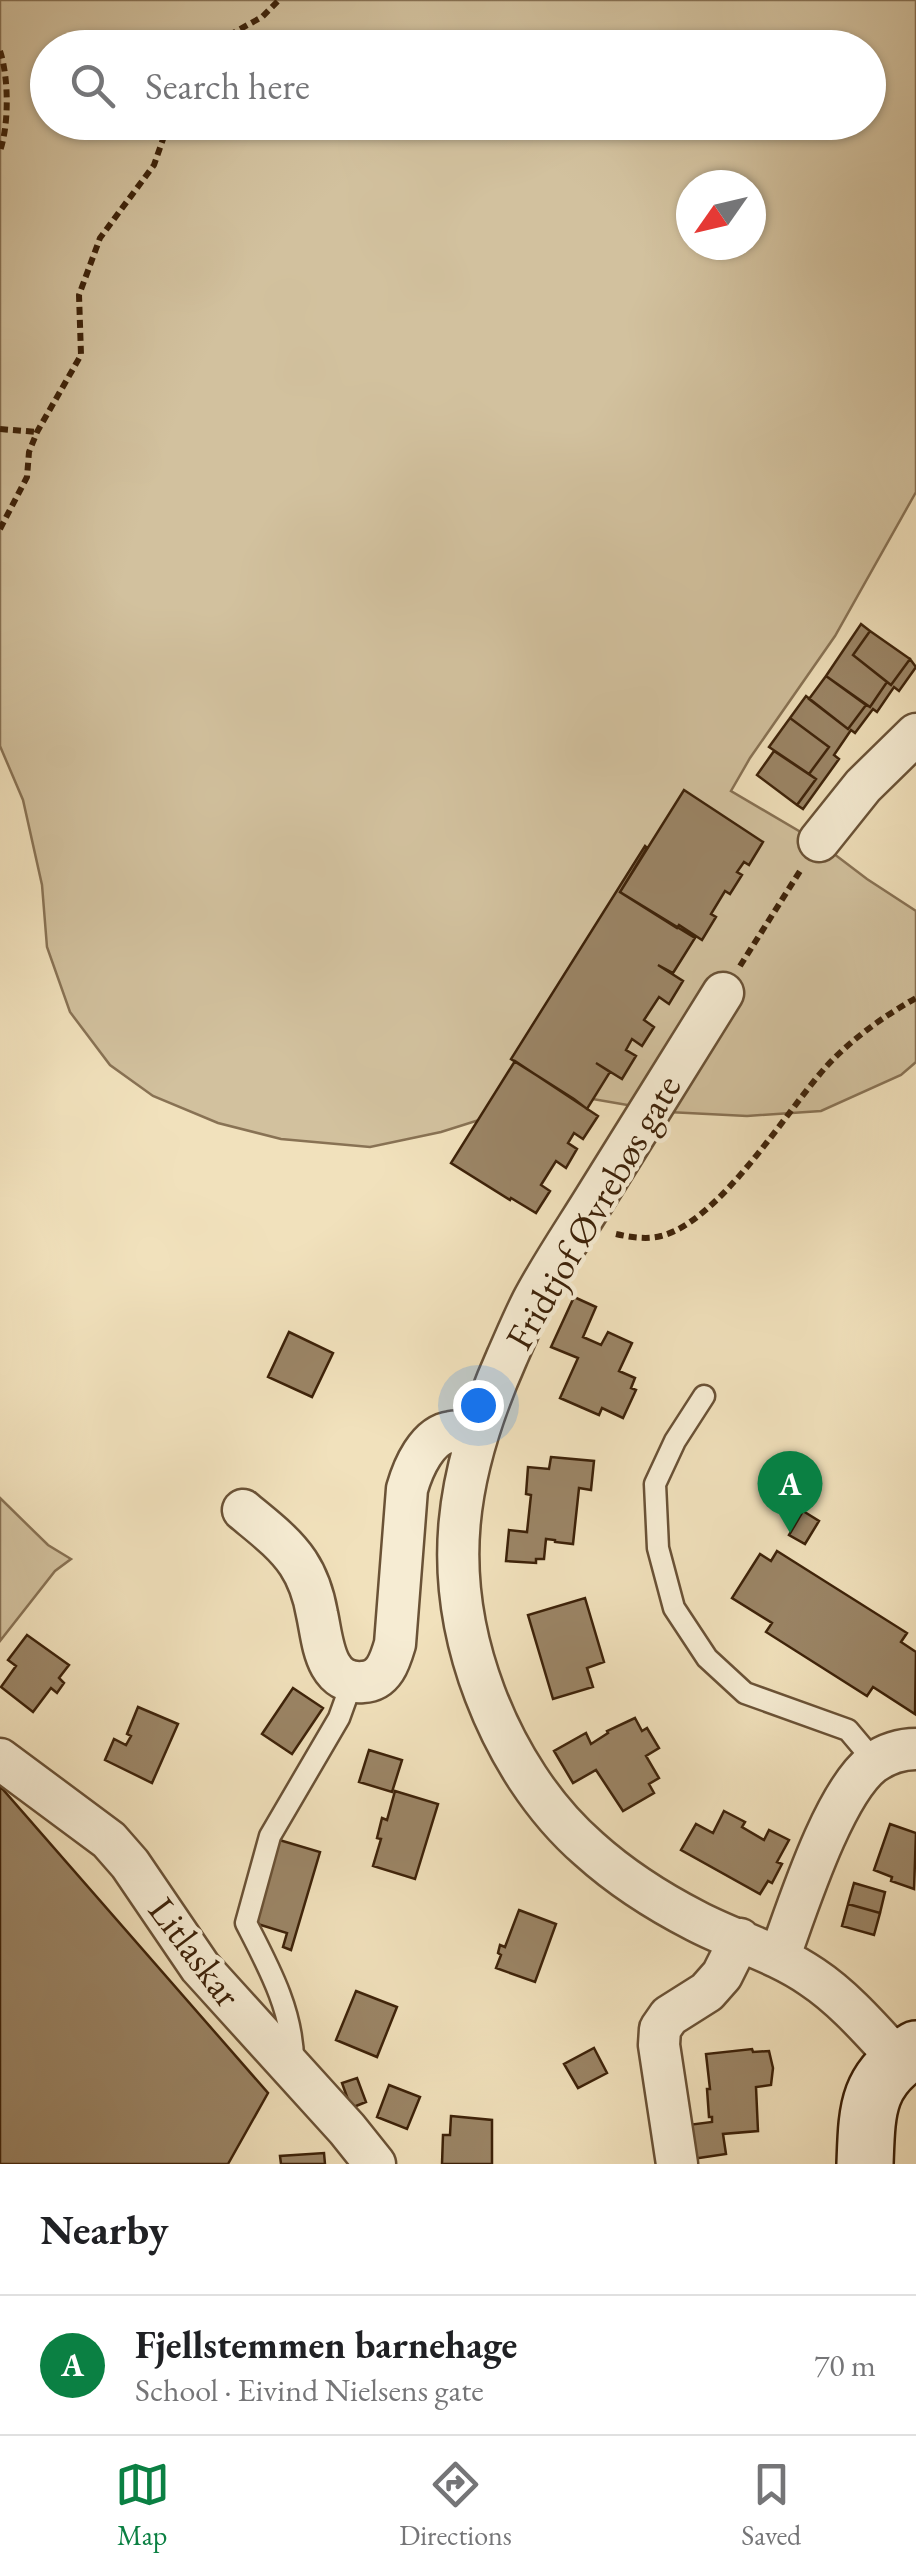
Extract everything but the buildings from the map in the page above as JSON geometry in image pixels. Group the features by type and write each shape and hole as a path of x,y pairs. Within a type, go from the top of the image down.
{"main road":[{"path":"865,2164 872,2095 884,2073 908,2054"}],"street":[{"path":"819,841 863,786 916,734"},
{"name":"Fridtjof Øvrebøs gate","path":"723,993 532,1302 485,1408 460,1508 461,1608 472,1659 514,1758 546,1805 589,1849 696,1922 811,1976 908,2054"},
{"path":"242,1510 278,1539 299,1564 313,1594 327,1661 340,1676 352,1682 368,1682 380,1676 390,1662 395,1644 407,1489 412,1470 446,1432 476,1437"},
{"path":"779,1958 824,1839 851,1789 875,1762 890,1753 916,1749"},
{"name":"Litlaskar","path":"0,1759 110,1840 200,1967 375,2164"},
{"path":"677,2164 660,2029 670,2016 707,1992 722,1975 740,1940"}],"lane":[{"path":"704,1396 675,1441 655,1484 658,1548 674,1608 707,1658 746,1693 848,1730 875,1762"},
{"path":"293,2069 286,2014 275,1980 246,1924 270,1836 338,1718 352,1682"}],"path":[{"path":"239,30 262,17 279,0"},
{"path":"0,51 5,66 6,135 0,151"},
{"path":"0,528 28,477 28,452 37,432 81,355 79,296 100,238 154,166 163,140"},
{"path":"0,429 37,432"},
{"path":"723,993 819,841"},
{"path":"584,1216 613,1233 655,1238 700,1215 756,1157 828,1064 894,1010 916,998"}],"shaded area":[{"path":"0,0 916,0 916,492 835,636 731,791 821,844 916,911 916,1062 901,1075 821,1111 747,1116 668,1112 587,1098 498,1114 441,1132 370,1147 281,1139 218,1123 153,1096 110,1065 70,1012 47,947 42,885 23,800 0,746"},
{"path":"0,1498 48,1545 71,1559 55,1571 0,1641"}],"place":[{"name":"Fjellstemmen barnehage","path":"790,1533"}]}
